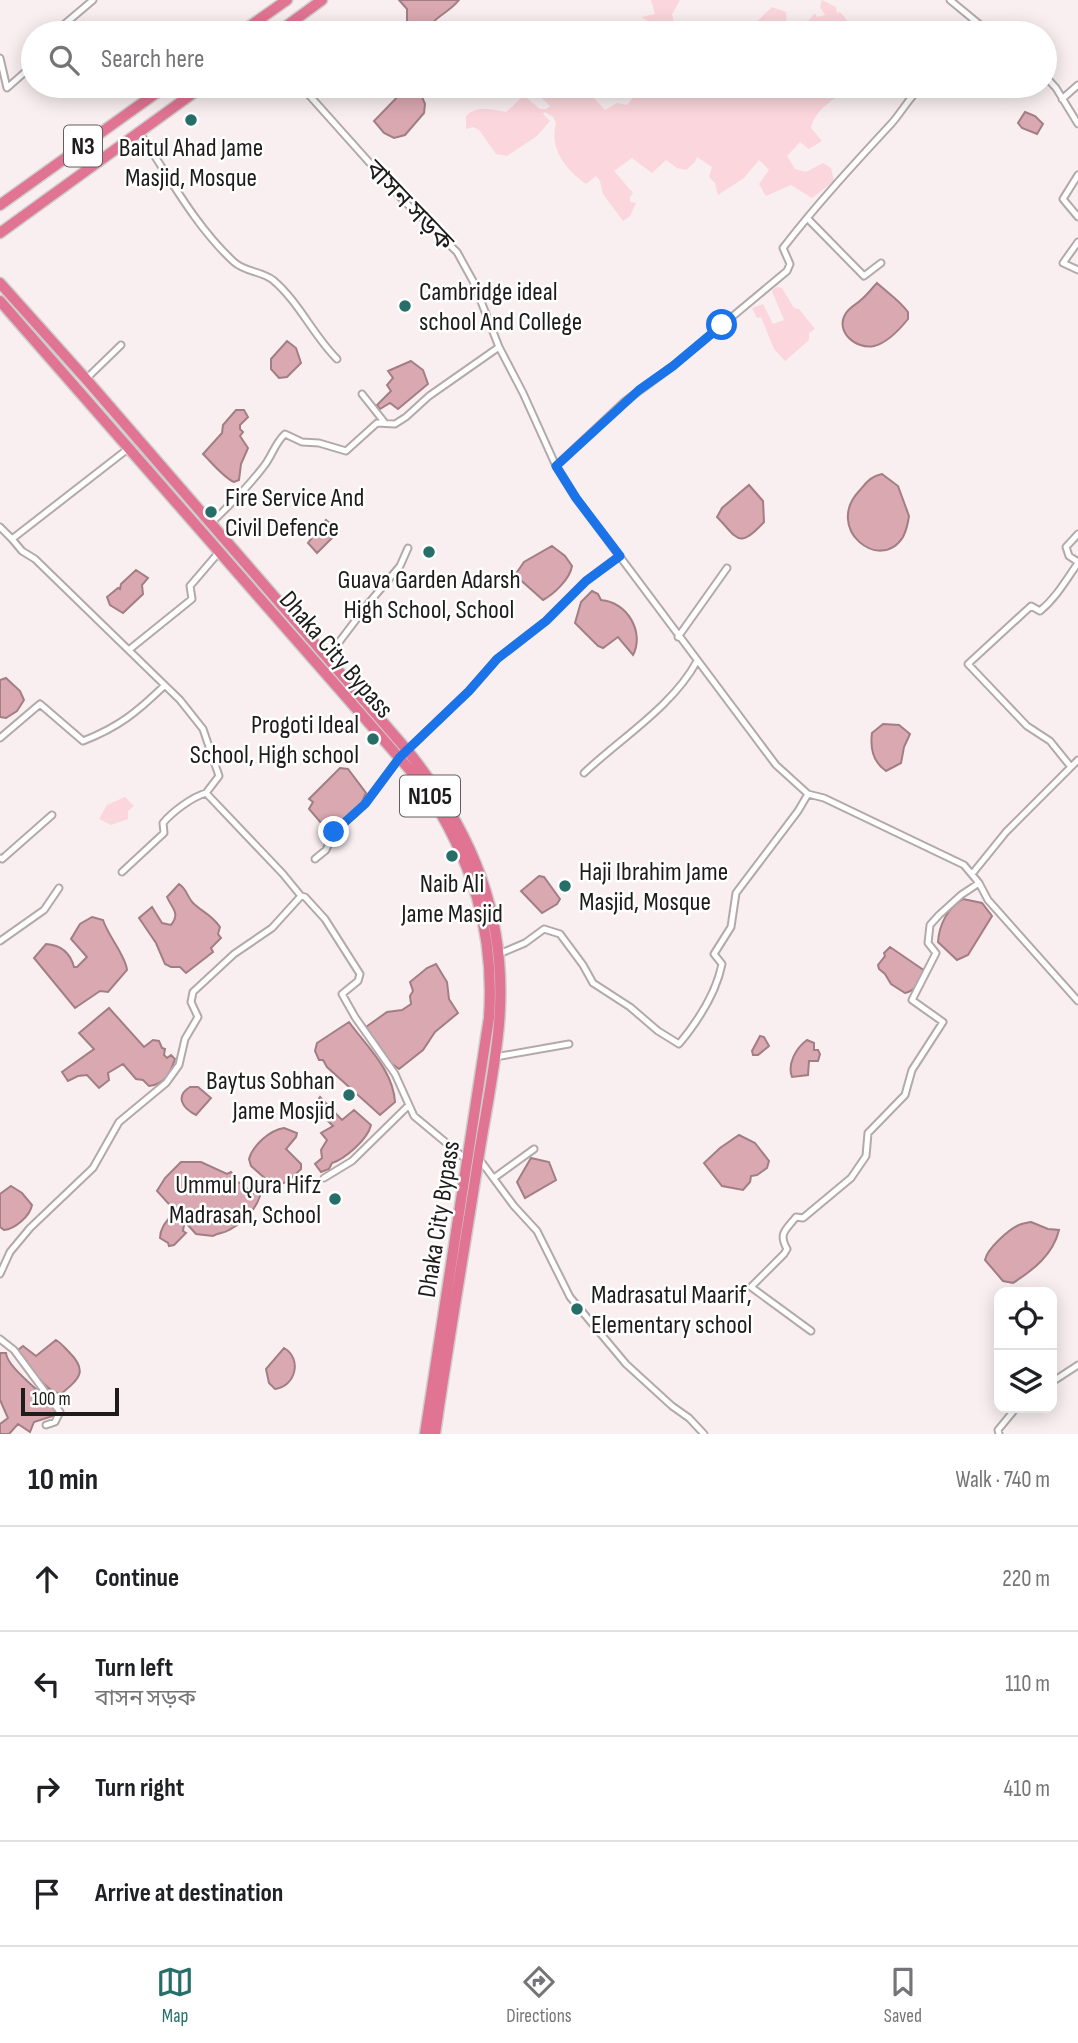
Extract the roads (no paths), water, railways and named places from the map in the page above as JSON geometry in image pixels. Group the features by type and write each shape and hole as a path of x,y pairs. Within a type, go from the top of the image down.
{"highway":[{"path":"257,21 287,0"},
{"path":"293,21 322,0"},
{"name":"N3","path":"0,205 149,98"},
{"name":"N3","path":"0,233 186,98"},
{"path":"0,283 327,658 403,754 438,789 466,838 479,870 493,915 499,954 500,996 495,1057 473,1160 435,1434"},
{"name":"Dhaka City Bypass","path":"0,301 403,754 458,844 483,916 491,982 489,1018 473,1160 425,1434"}],"street":[{"path":"68,21 93,0"},
{"path":"950,0 974,20"},
{"path":"0,58 7,88 21,76"},
{"path":"1062,99 1078,85"},
{"path":"1057,90 1078,124"},
{"name":"বাসন সড়ক","path":"313,98 402,199 457,252 473,281 499,347 556,466 576,498 776,765 808,794"},
{"path":"556,466 639,390 673,366 787,271 790,264 783,248 820,201 843,179 913,98"},
{"path":"139,132 197,222 237,264 273,280 337,359"},
{"path":"1078,175 1063,199 1078,217"},
{"path":"808,219 864,276 881,263"},
{"path":"1078,242 1063,263 1078,270"},
{"path":"86,379 121,345"},
{"path":"210,524 266,464 278,440 285,434 302,442 319,443 346,451 377,423 395,424 407,417 429,396 499,347"},
{"path":"362,394 385,424"},
{"path":"12,539 130,447"},
{"path":"0,527 22,551 35,559 130,649 204,729 219,776 206,793 192,796 168,816 163,823 164,833 122,872"},
{"path":"1071,767 1050,741 1027,726 968,664 1031,606 1040,611 1058,592 1078,563 1069,556 1066,547 1078,534"},
{"path":"327,658 400,566 408,548"},
{"path":"130,649 192,599 190,586 220,551"},
{"path":"315,859 326,850 334,832 365,804 403,754 469,691 497,659 546,621 586,581 620,556"},
{"path":"678,636 727,568"},
{"path":"584,773 669,699 688,679 697,661"},
{"path":"0,738 40,704 83,741 105,733 132,717 164,686"},
{"path":"971,874 1006,832 1078,760"},
{"path":"206,793 325,919 360,974 358,981 342,994 395,1074 407,1107 414,1116 494,1178 514,1206 537,1231 570,1297 626,1364 704,1434"},
{"path":"499,954 525,943 544,929 560,934 593,983 679,1044 707,1004 720,971 722,964 714,954 731,927 736,893 808,794 824,798 964,865 979,883 988,900 1078,1001"},
{"path":"0,858 52,815"},
{"path":"811,1331 751,1287 787,1250 782,1235 796,1217 803,1218 851,1178 866,1156 868,1133 905,1095 912,1070 943,1022 912,1000 936,953 928,943 930,925 961,895 979,883"},
{"path":"0,941 44,909 59,888"},
{"path":"0,1274 10,1252 30,1228 93,1168 118,1122 166,1083 179,1065 185,1040 198,1017 191,1002 192,992 234,954 272,928 301,896"},
{"path":"495,1057 569,1044"},
{"path":"324,1178 352,1161 407,1107"},
{"path":"494,1178 534,1149"},
{"path":"0,1339 14,1350 60,1412 55,1422 46,1425"},
{"path":"1057,1378 1078,1365"},
{"path":"999,1434 998,1430 1012,1413"}],"place":[{"name":"Baitul Ahad Jame Masjid, Mosque","path":"191,120"},
{"name":"Cambridge ideal school And College","path":"405,306"},
{"name":"Fire Service And Civil Defence","path":"211,512"},
{"name":"Guava Garden Adarsh High School, School","path":"429,552"},
{"name":"Progoti Ideal School, High school","path":"373,739"},
{"name":"Naib Ali Jame Masjid","path":"452,856"},
{"name":"Haji Ibrahim Jame Masjid, Mosque","path":"565,886"},
{"name":"Baytus Sobhan Jame Mosjid","path":"349,1095"},
{"name":"Ummul Qura Hifz Madrasah, School","path":"335,1199"},
{"name":"Madrasatul Maarif, Elementary school","path":"577,1309"}]}
